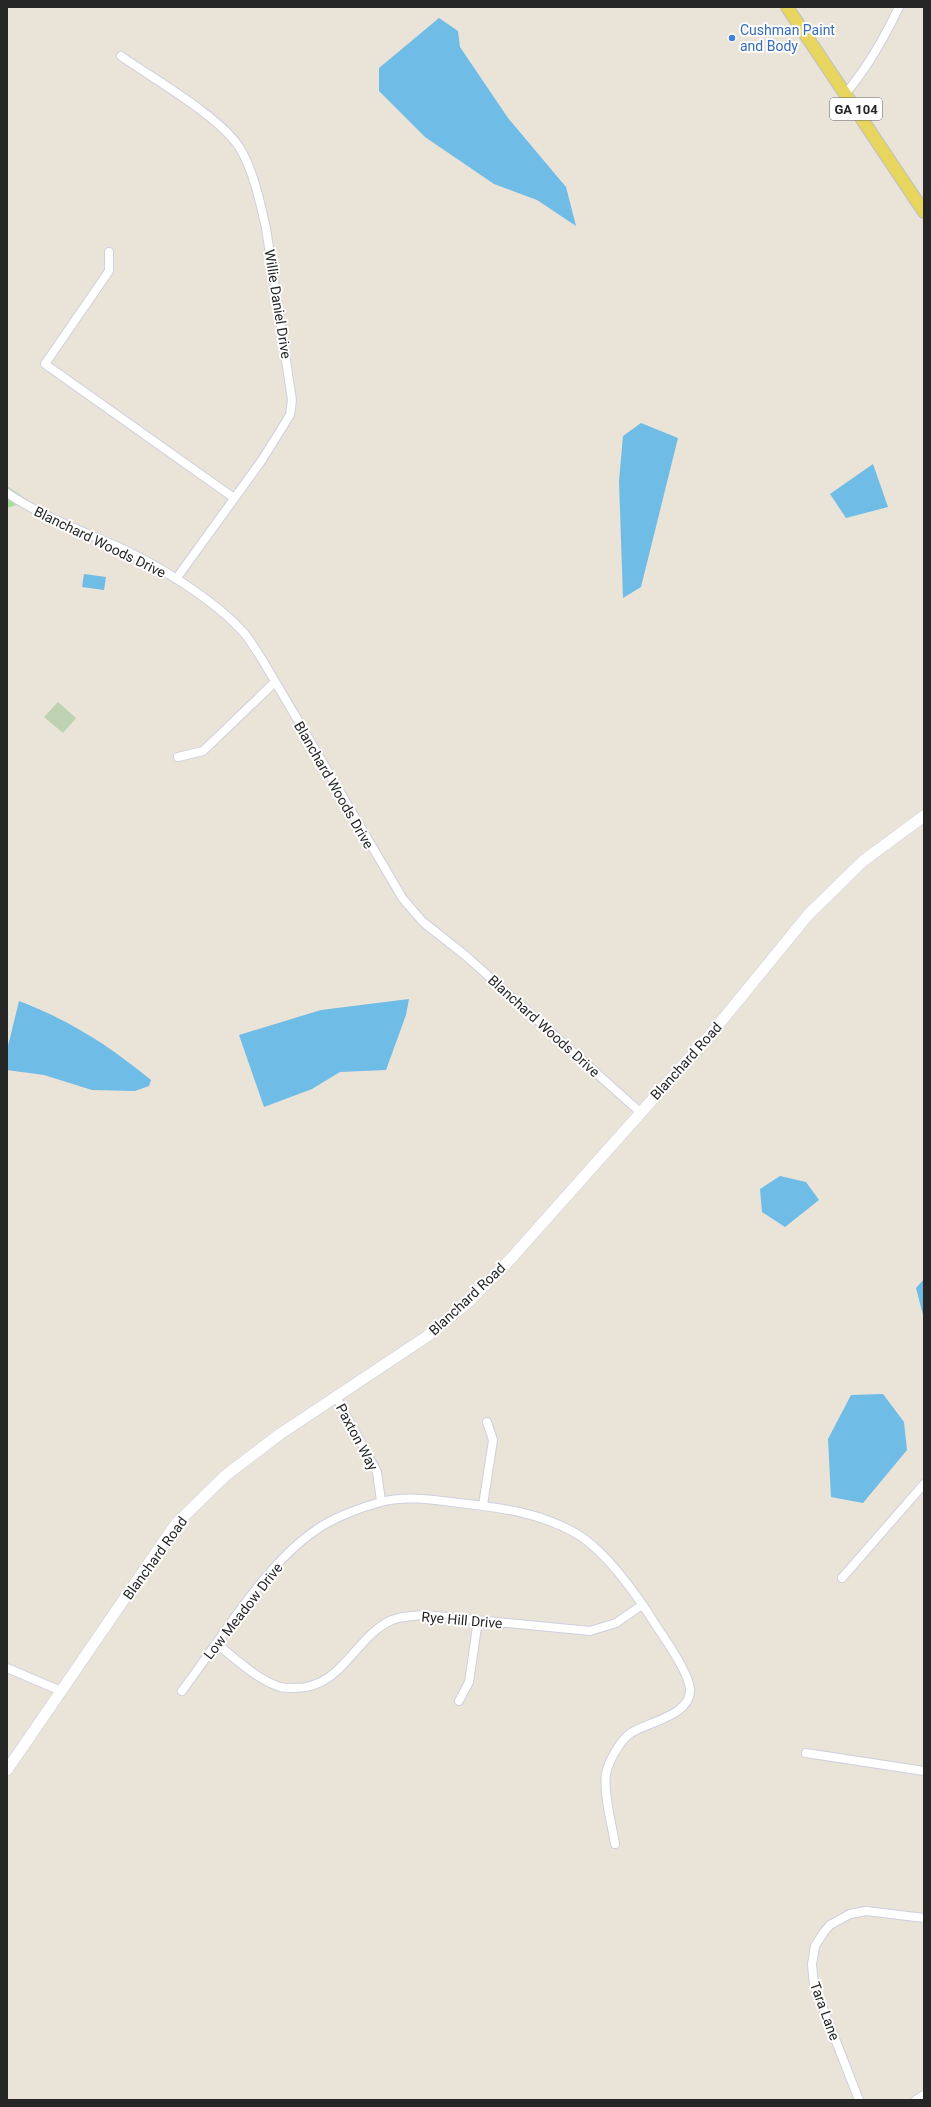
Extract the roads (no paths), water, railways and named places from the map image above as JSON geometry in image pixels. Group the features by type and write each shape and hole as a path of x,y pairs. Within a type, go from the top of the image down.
{"main road":[{"name":"GA 104","path":"787,7 846,93 924,212"}],"street":[{"path":"846,93 866,68 883,41 899,7"},
{"name":"Willie Daniel Drive","path":"121,56 220,126 240,149 260,201 266,228 292,400 290,415 262,460 176,579"},
{"path":"109,252 110,271 45,364 234,498"},
{"name":"Blanchard Woods Drive","path":"7,493 53,521 115,546 176,579 222,611 245,634 403,899 423,922 466,956 641,1113"},
{"path":"178,757 203,751 275,682"},
{"name":"Blanchard Road","path":"7,1770 176,1525 226,1475 280,1434 426,1337 467,1303 506,1264 710,1036 808,915 863,861 924,816"},
{"name":"Paxton Way","path":"336,1397 377,1472 382,1501"},
{"path":"483,1505 493,1440 487,1422"},
{"path":"842,1578 924,1484"},
{"name":"Low Meadow Drive","path":"182,1691 243,1606 286,1556 317,1529 339,1518 382,1501 417,1498 505,1508 546,1519 579,1535 608,1560 642,1605 679,1663 690,1688 689,1699 685,1706 669,1716 629,1734 617,1748 606,1774 615,1844"},
{"name":"Rye Hill Drive","path":"217,1644 262,1678 281,1687 302,1688 330,1677 353,1656 372,1634 392,1620 410,1616 425,1616 590,1631 616,1624 642,1605"},
{"path":"459,1701 469,1682 478,1620"},
{"path":"7,1668 62,1691"},
{"path":"806,1753 924,1770"},
{"name":"Tara Lane","path":"859,2100 814,1985 812,1964 815,1946 830,1925 850,1914 866,1910 924,1918"},
{"path":"916,2100 924,2095"}],"water":[{"path":"439,18 458,31 460,47 508,118 566,187 576,226 537,200 494,184 425,137 379,91 379,68"},
{"path":"641,423 678,438 641,587 623,598 619,481 623,436"},
{"path":"873,464 888,507 846,518 830,494"},
{"path":"84,574 106,577 104,590 82,587"},
{"path":"409,999 406,1015 386,1070 340,1072 312,1089 264,1107 239,1035 321,1010"},
{"path":"19,1001 56,1017 104,1045 151,1080 149,1086 135,1091 92,1090 44,1075 7,1070 7,1050"},
{"path":"780,1176 806,1182 819,1200 785,1227 762,1212 760,1189"},
{"path":"924,1279 924,1319 916,1288"},
{"path":"883,1394 904,1422 907,1450 863,1503 831,1497 828,1439 851,1395"}],"place":[{"name":"Cushman Paint and Body","path":"732,38"}]}
